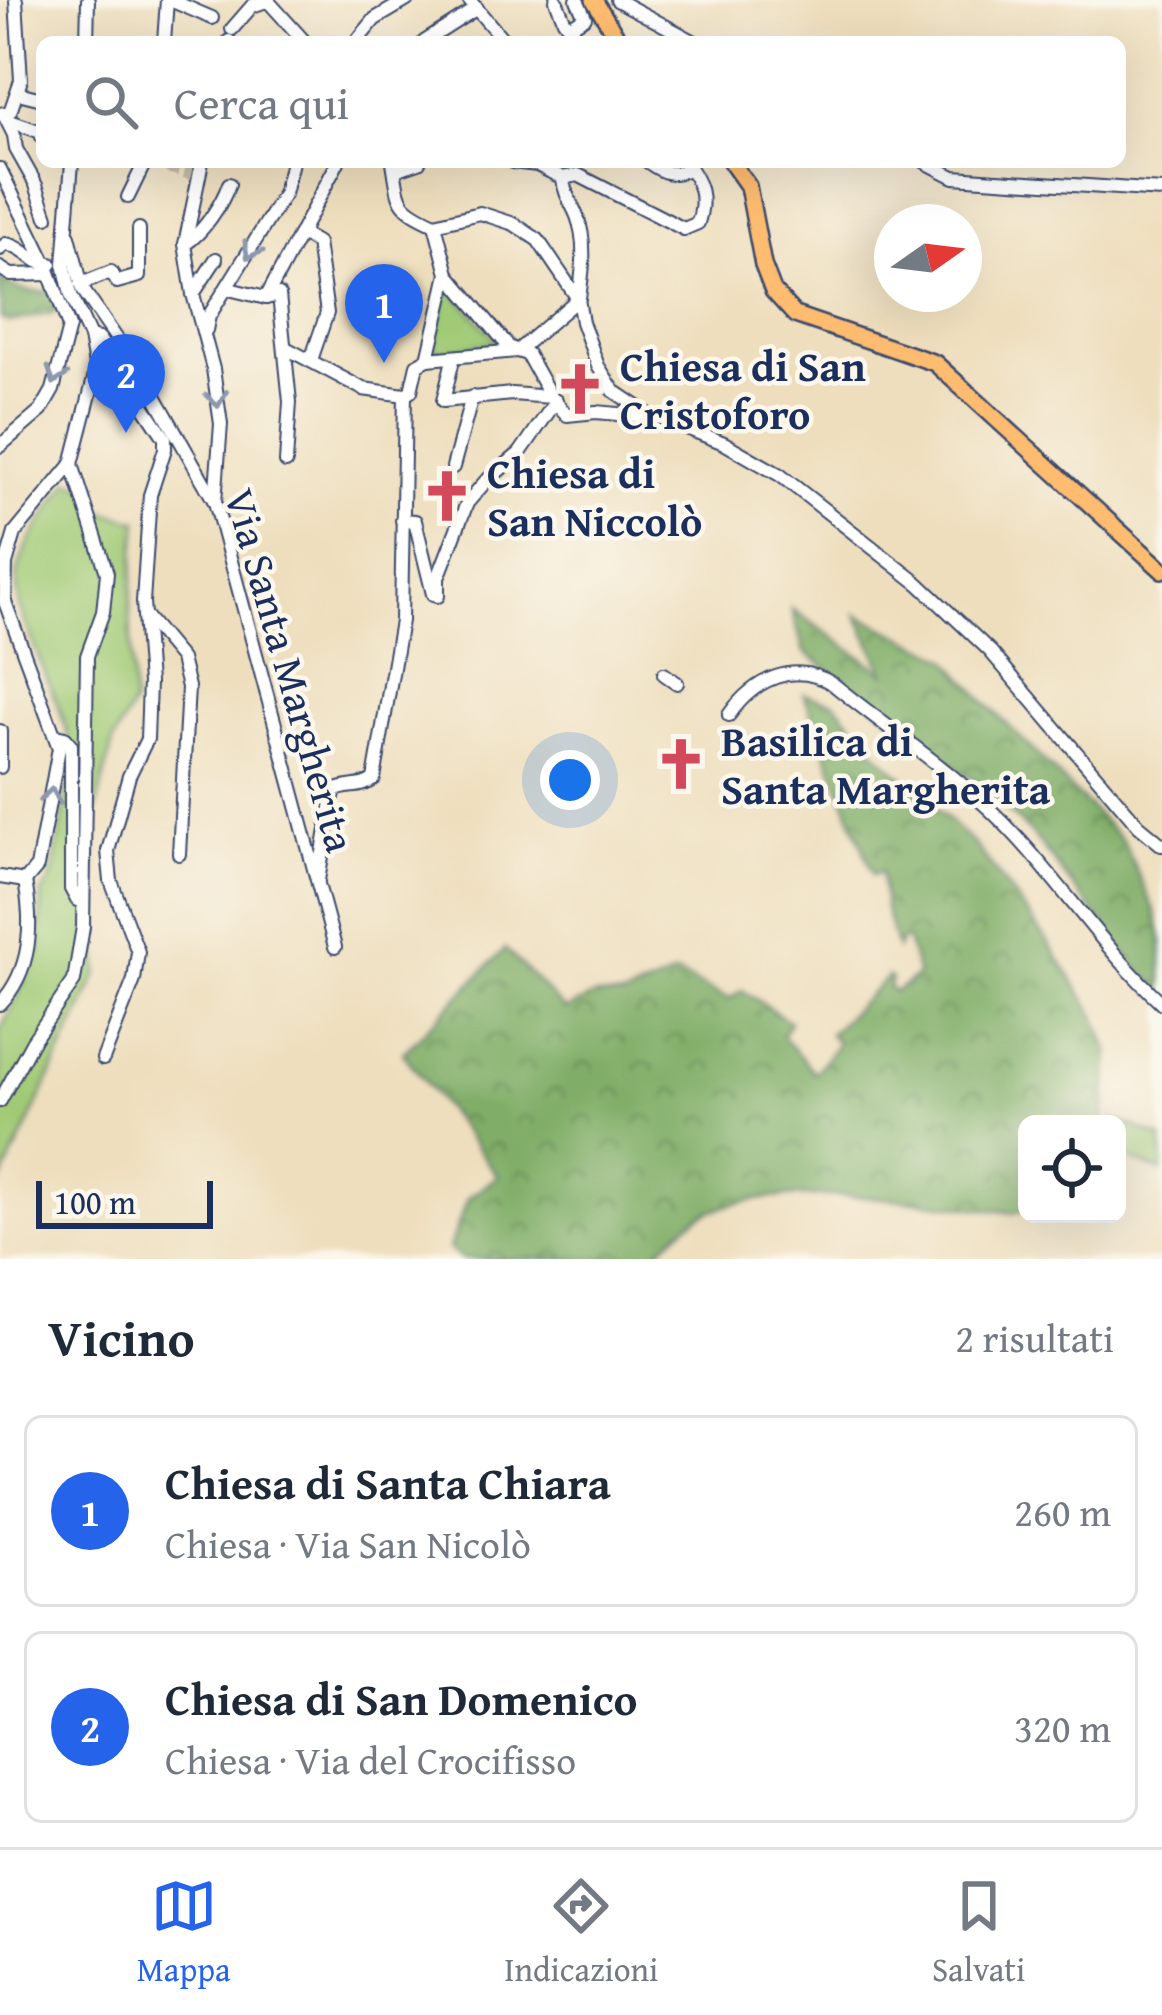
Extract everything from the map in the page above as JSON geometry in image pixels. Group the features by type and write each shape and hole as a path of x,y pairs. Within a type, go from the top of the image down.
{"main road":[{"path":"594,0 616,36"},
{"path":"735,168 748,187 773,291 795,315 935,363 1162,570"}],"street":[{"path":"5,115 18,93 21,46 16,0"},
{"path":"87,36 88,0"},
{"path":"165,36 168,0 212,18"},
{"path":"231,36 252,6 268,0 299,36"},
{"path":"361,36 375,19 407,0"},
{"path":"556,0 576,36"},
{"path":"569,27 586,17 577,0"},
{"path":"617,0 684,36"},
{"path":"432,36 473,4 500,36"},
{"path":"18,93 36,98"},
{"path":"5,115 36,130"},
{"path":"5,115 47,217"},
{"path":"0,1004 11,992 29,953 25,881 38,867 59,748 5,602 6,564 14,533 72,464 96,371 90,337 65,268 71,168"},
{"path":"128,197 142,168"},
{"path":"201,168 185,244 220,424 215,502"},
{"path":"205,337 209,316 284,194 290,168"},
{"path":"266,298 335,168"},
{"path":"394,168 404,210 435,224 480,213 514,224 538,240 578,299"},
{"path":"541,168 563,178 578,175 684,230 698,223 704,206 702,188 689,168"},
{"path":"657,168 680,174 685,168"},
{"path":"937,168 954,176 1162,191"},
{"path":"0,169 48,269 69,327 52,390 41,411 0,446"},
{"path":"563,178 584,242 578,299 582,322 614,391 649,415 724,443 779,475 919,584 990,651 1139,826 1162,845"},
{"path":"185,244 197,236 224,200 229,184"},
{"name":"Via Santa Margherita","path":"65,222 80,284 150,386 215,502 335,947"},
{"path":"435,224 448,274 517,351"},
{"path":"80,284 111,272 117,282 139,276 139,230"},
{"path":"300,233 317,243 327,313 311,360"},
{"path":"0,248 17,246 48,269"},
{"path":"193,294 215,259"},
{"path":"0,268 11,275 65,268"},
{"path":"428,359 448,274"},
{"path":"229,289 266,298 279,295 290,401 286,462"},
{"path":"517,351 578,299"},
{"path":"90,337 98,339 165,438 166,448 150,495 144,614 147,740 130,776 108,851 111,880 139,952 134,980 103,1060"},
{"path":"286,348 363,389 404,395 411,391 417,365 428,359 517,351 527,353 567,415 649,415"},
{"path":"453,360 442,401 512,394 554,399"},
{"path":"317,883 334,791 366,786 374,779 401,621 404,395"},
{"path":"453,467 472,397"},
{"path":"402,520 415,521 434,597 438,596 438,578 467,503 484,482 520,453 554,399"},
{"path":"0,1101 32,1042 74,981 83,901 87,656 104,612 107,573 72,464"},
{"path":"144,614 181,659 188,687 179,854"},
{"path":"729,715 752,691 788,673 815,673 833,684 966,789 1016,835 1127,971 1162,1003"},
{"path":"664,674 677,683"},
{"path":"0,731 0,767"},
{"path":"56,736 71,745 71,889 83,901"},
{"path":"0,877 25,881"}],"green space":[{"path":"0,279 24,290 50,291 57,312 10,322 1,319"},
{"path":"448,285 498,342 433,352"},
{"path":"69,481 91,490 97,510 138,521 130,611 133,704 113,742 93,821 98,974 0,1185 0,1031 39,952 42,893 52,877 69,771 67,730 24,620 17,579 31,540"},
{"path":"792,609 885,673 857,614 947,658 1123,841 1162,938 1162,991 1136,966 1031,833 985,789 804,651"},
{"path":"804,694 836,703 872,748 976,846 1045,937 1096,1016 1110,1053 1105,1115 1018,1115 1018,1212 859,1197 776,1198 708,1212 678,1232 651,1259 461,1259 449,1248 468,1198 498,1176 403,1053 505,949 565,1010 595,996 624,997 676,974 729,999 742,990 790,1022 782,1036 815,1073 838,1043 829,1034 888,977 889,988 895,992 918,975 907,940 902,939 897,948 885,910 881,871 873,874"},
{"path":"1126,1124 1162,1138 1162,1172 1126,1158"}],"tunnel":[{"path":"171,168 199,176"}],"place":[{"name":"Chiesa di Santa Chiara","path":"384,363"},
{"name":"Chiesa di San Cristoforo","path":"580,389"},
{"name":"Chiesa di San Domenico","path":"126,433"},
{"name":"Chiesa di San Niccolò","path":"447,496"},
{"name":"Basilica di Santa Margherita","path":"681,764"}]}
